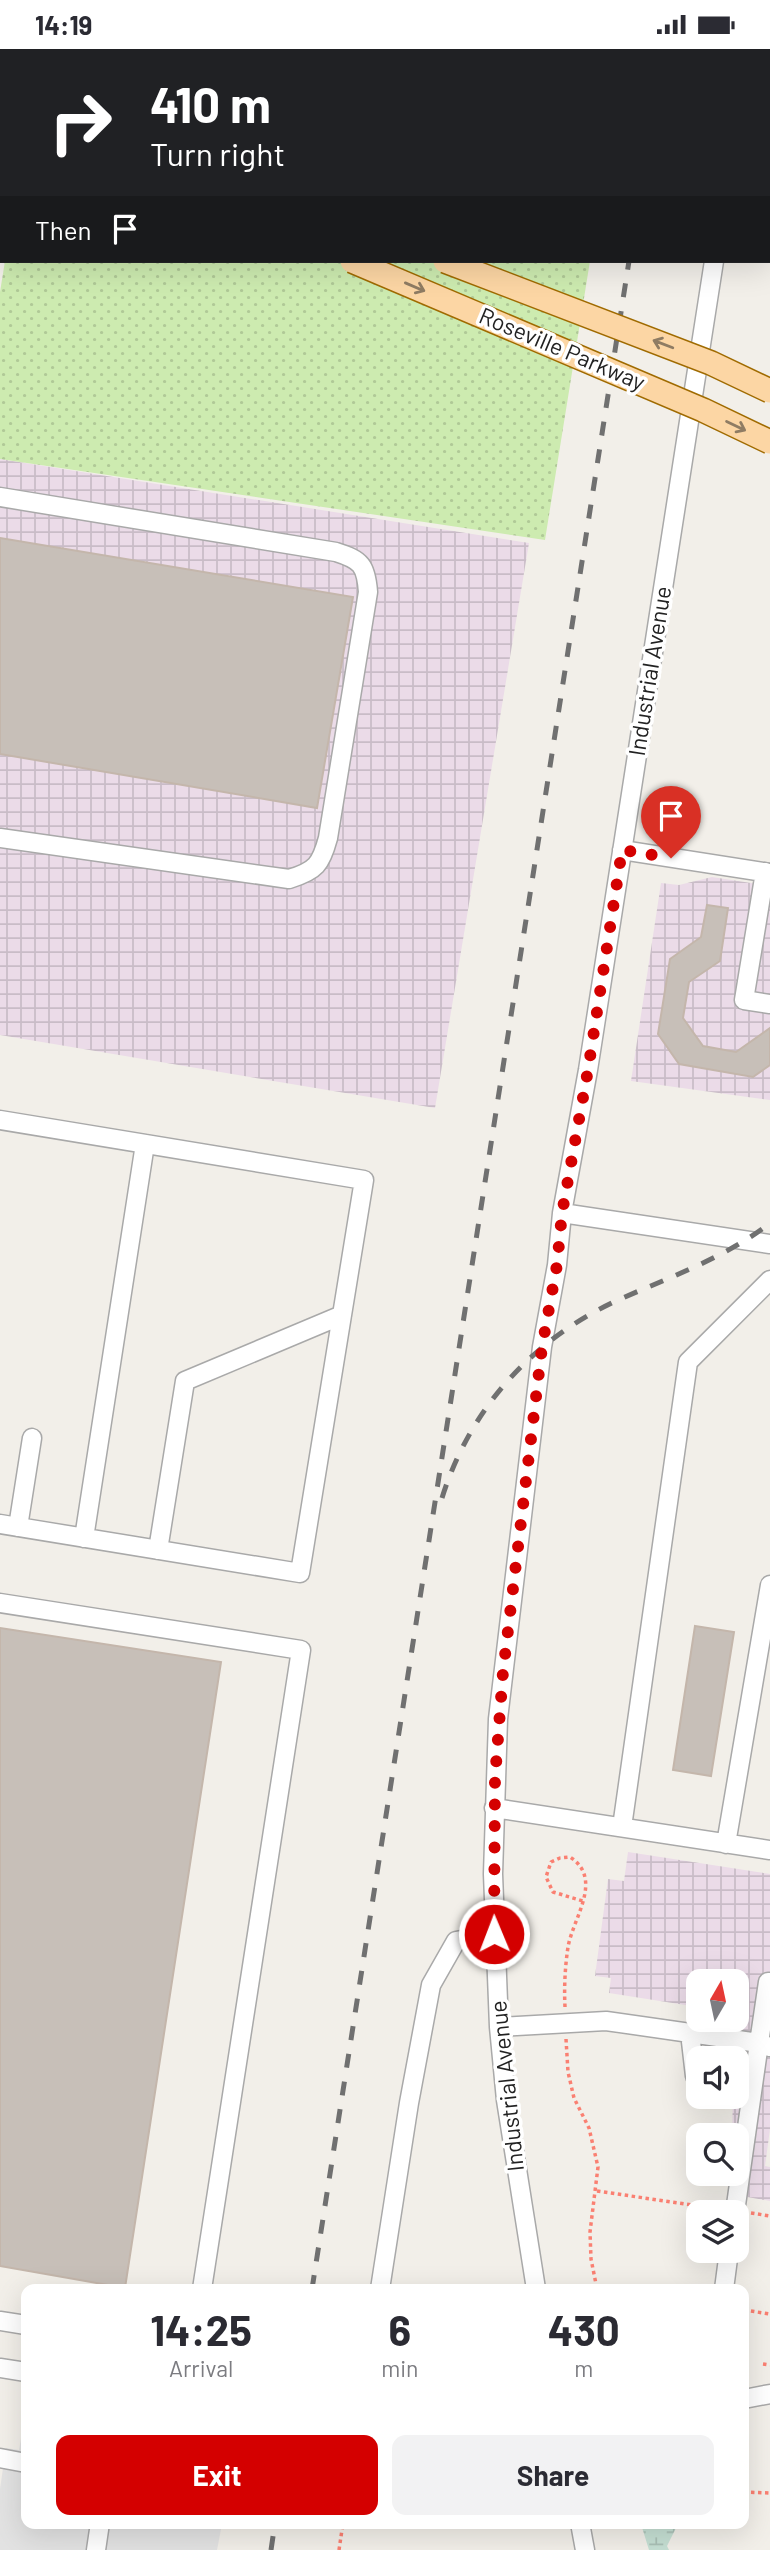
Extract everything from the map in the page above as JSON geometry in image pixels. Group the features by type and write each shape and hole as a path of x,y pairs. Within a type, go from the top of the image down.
{"main road":[{"name":"Roseville Parkway","path":"357,263 691,405 770,443"},
{"name":"Roseville Parkway","path":"449,263 711,363 770,391"}],"street":[{"name":"Industrial Avenue","path":"535,2284 506,2100 494,1934 494,1808 503,1672 542,1347 557,1265 562,1213 588,1070 714,263"},
{"path":"0,496 336,552 356,558 367,574 368,592 328,838 322,859 307,873 289,880 0,838"},
{"path":"622,850 767,873 744,1000 770,1004"},
{"path":"0,1120 364,1180 300,1573 9,1525 32,1438"},
{"path":"84,1538 145,1144"},
{"path":"562,1213 770,1244"},
{"path":"622,1828 688,1362 770,1280"},
{"path":"158,1550 185,1381 342,1315"},
{"path":"726,1844 770,1585"},
{"path":"0,1603 301,1650 203,2284"},
{"path":"494,1808 770,1850"},
{"path":"381,2284 409,2103 431,1985 456,1941 494,1934"},
{"path":"737,2200 764,2045 770,1982"},
{"path":"499,2027 606,2021 764,2045"},
{"path":"690,2033 692,2046"},
{"path":"725,2284 727,2263"},
{"path":"0,2321 21,2324"},
{"path":"0,2368 21,2371"},
{"path":"749,2398 770,2394"},
{"path":"0,2458 21,2462"},
{"path":"96,2550 99,2529"},
{"path":"581,2529 585,2550"}],"path":[{"path":"583,1901 553,1892 547,1877 551,1862 570,1857 583,1871 586,1882 583,1901 569,1944 564,1974 565,2023 568,2072 574,2098 595,2146 598,2167 590,2232 591,2259 596,2284"},
{"path":"597,2191 686,2205"},
{"path":"749,2214 770,2216"},
{"path":"749,2311 770,2314"},
{"path":"762,2364 770,2365"},
{"path":"749,2492 770,2493"},
{"path":"339,2550 342,2529"}],"shaded area":[{"path":"0,459 529,543 435,1108 0,1035"},
{"path":"712,877 770,886 770,1100 631,1081 661,883 679,885"},
{"path":"628,1852 770,1874 770,2129 765,2166 770,2167 770,2201 731,2194 731,2186 749,2186 749,2123 732,2123 733,2109 749,2109 749,2046 720,2046 722,2032 749,2032 749,1969 686,1969 686,2005 609,1993 611,1978 595,1976 608,1879 624,1881"},
{"path":"21,2438 21,2529 221,2529 217,2550 0,2550 0,2489 6,2448 19,2450"}],"green space":[{"path":"5,263 590,263 545,540 0,459 0,292"},
{"path":"643,2529 676,2529 667,2546 669,2550 649,2550"}],"building":[{"path":"0,538 353,597 317,808 0,754"},
{"path":"707,905 728,908 720,961 689,982 683,1018 703,1046 736,1052 770,1028 770,1065 753,1077 679,1064 658,1034 670,959 701,937"},
{"path":"695,1626 734,1632 711,1776 673,1770"},
{"path":"0,1628 221,1662 126,2284 102,2284 0,2266"}],"railway":[{"path":"313,2284 629,263"},
{"path":"442,1498 469,1435 488,1406 532,1356 587,1316 716,1257 770,1223"},
{"path":"271,2550 274,2529"}],"route":[{"path":"494,1934 494,1808 498,1719 542,1347 557,1265 562,1213 588,1070 622,850 671,858"}]}
